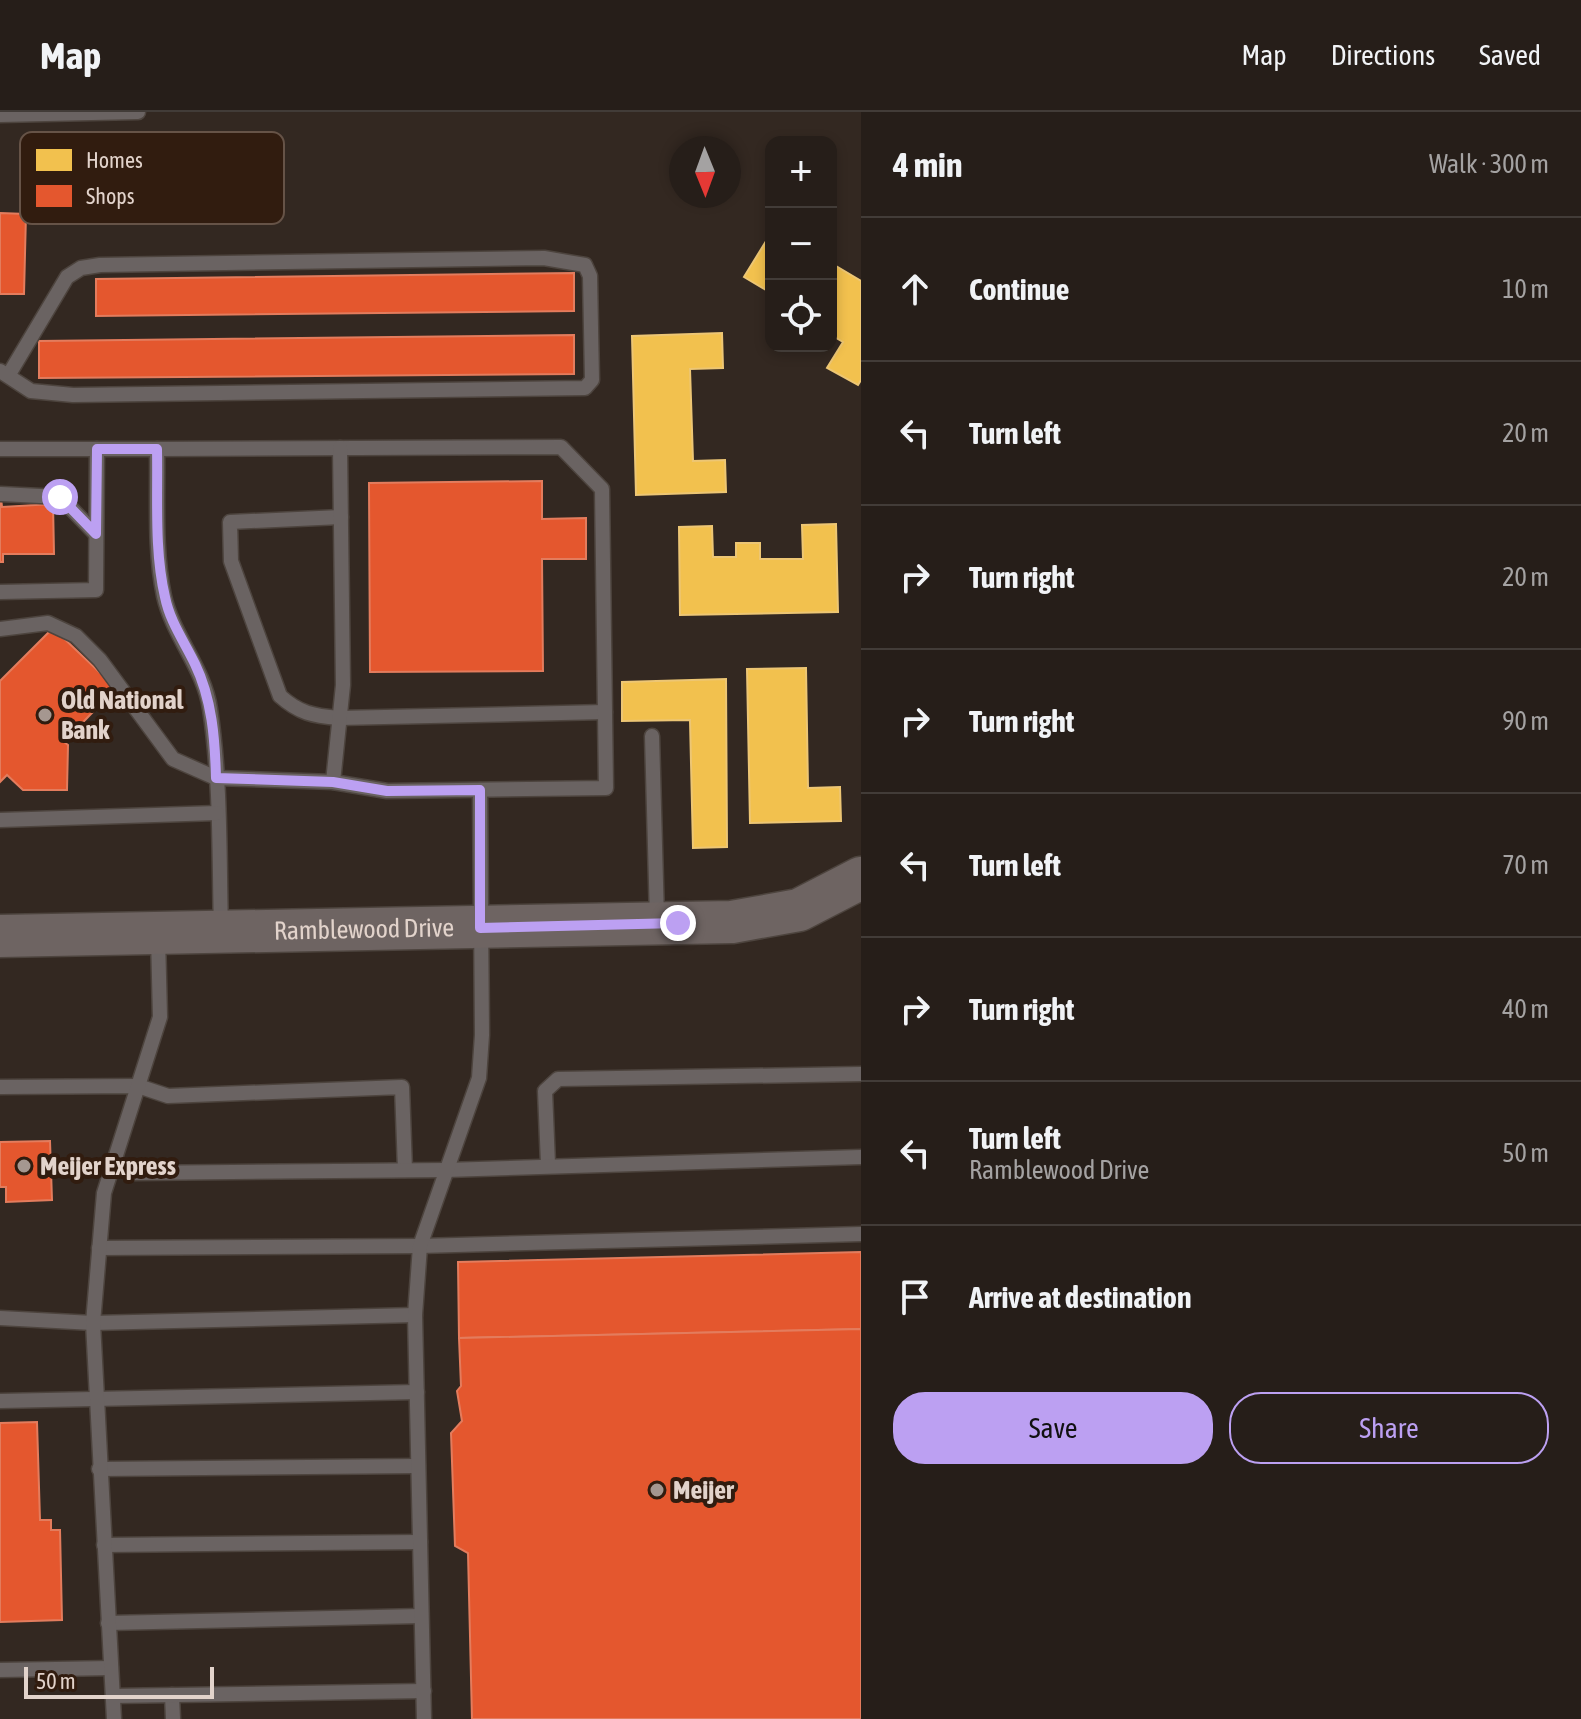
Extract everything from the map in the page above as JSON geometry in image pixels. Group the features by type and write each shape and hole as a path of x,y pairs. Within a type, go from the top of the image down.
{"street":[{"name":"Ramblewood Drive","path":"0,936 732,922 799,910 861,878"}],"lane":[{"path":"0,115 138,112"},
{"path":"544,258 585,265 590,276 592,380 585,388 73,395 31,391 4,373 67,277 81,268 100,265 544,258"},
{"path":"0,449 561,447 602,489 606,788 387,791 333,782 216,778 173,759 100,660 76,636 48,623 0,629"},
{"path":"333,782 343,685 340,448"},
{"path":"0,592 96,590 97,449"},
{"path":"157,449 158,538 164,595 176,633 195,664 210,705 216,778 221,934"},
{"path":"1,494 60,497 96,534"},
{"path":"341,517 230,522 231,561 280,696 296,710 309,716 339,718 605,712"},
{"path":"652,736 657,924"},
{"path":"424,1719 415,1315 420,1246 479,1078 480,790"},
{"path":"0,820 217,813"},
{"path":"114,1719 93,1323 104,1193 160,1017 158,935"},
{"path":"548,1164 545,1091 558,1079 861,1074"},
{"path":"0,1087 138,1086 168,1096 402,1087 405,1170"},
{"path":"113,1166 136,1173 446,1170 548,1164 861,1157"},
{"path":"99,1248 420,1246 861,1234"},
{"path":"0,1318 93,1323 415,1315"},
{"path":"0,1401 417,1392"},
{"path":"99,1469 418,1466"},
{"path":"104,1545 420,1542"},
{"path":"108,1623 421,1616"},
{"path":"0,1670 111,1668"},
{"path":"113,1696 424,1691"},
{"path":"172,1695 173,1719"}],"building: Homes":[{"path":"765,243 765,289 744,277"},
{"path":"837,267 861,281 861,380 858,385 827,368 843,342 837,338"},
{"path":"722,333 723,368 690,369 693,461 725,460 726,492 636,495 632,336"},
{"path":"836,524 838,612 680,615 679,527 712,526 713,557 736,557 736,543 760,543 760,559 803,559 802,525"},
{"path":"806,668 808,788 840,787 841,821 750,823 747,669"},
{"path":"726,679 727,847 693,848 690,720 622,721 622,682"}],"building: Shops":[{"path":"0,213 20,214 20,224 26,224 24,294 0,294"},
{"path":"574,273 574,311 96,316 96,279"},
{"path":"574,335 574,374 39,378 39,341"},
{"path":"542,481 542,519 586,518 586,559 542,559 543,671 370,672 369,483"},
{"path":"0,487 2,507 53,504 54,554 3,554 3,562 0,562"},
{"name":"Old National Bank","path":"53,628 116,688 64,742 68,745 67,790 23,790 7,775 0,782 0,681"},
{"path":"50,1141 52,1200 6,1202 6,1187 0,1187 0,1142"},
{"path":"861,1252 861,1329 459,1338 458,1262"},
{"name":"Meijer","path":"861,1329 861,1719 472,1719 468,1553 455,1546 451,1433 462,1421 457,1391 461,1386 459,1338"},
{"path":"37,1422 40,1520 51,1520 51,1530 60,1530 62,1620 0,1622 0,1423"}],"place":[{"name":"Old National Bank","path":"45,715"},
{"name":"Meijer Express","path":"24,1166"},
{"name":"Meijer","path":"657,1490"}],"route":[{"path":"60,497 80,513 96,534 97,449 157,449 158,538 164,595 176,633 195,664 210,705 216,778 333,782 387,791 480,790 480,928 678,923"}]}
